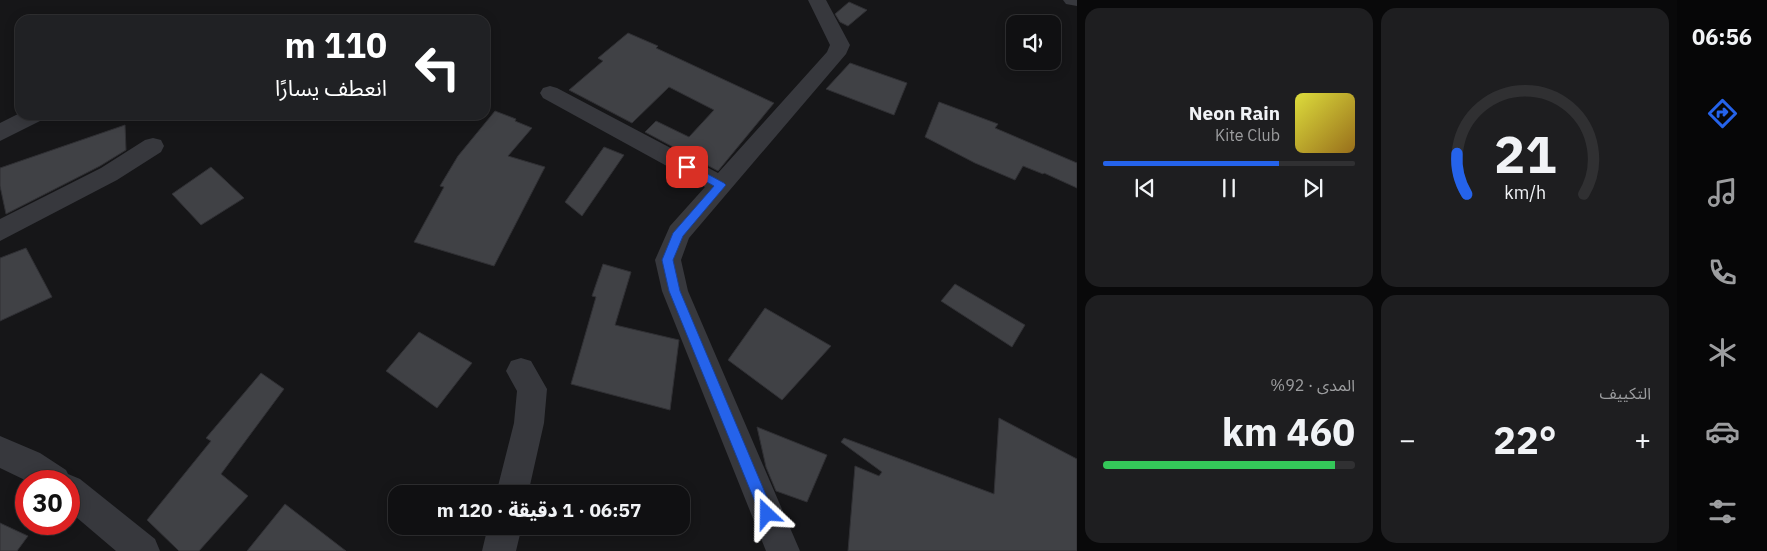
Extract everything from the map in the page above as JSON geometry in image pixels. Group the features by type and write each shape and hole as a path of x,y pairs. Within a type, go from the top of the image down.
{"street":[{"path":"782,551 674,291 668,260 678,233 836,54 840,45 817,0"},
{"path":"1072,0 1077,2"},
{"path":"550,92 721,185"},
{"path":"0,133 25,120"},
{"path":"0,231 109,174 153,146"},
{"path":"514,485 529,424 532,389 521,372"},
{"path":"0,452 29,464 38,470"},
{"path":"80,499 143,551"},
{"path":"499,551 503,535"}],"building":[{"path":"849,2 867,10 848,26 840,22 835,14"},
{"path":"628,33 774,103 718,171 645,132 656,121 689,137 714,110 669,87 632,123 569,90 603,61 598,58"},
{"path":"850,63 907,83 894,115 826,89"},
{"path":"939,102 998,124 995,128 1077,163 1077,188 1023,166 1015,180 975,163 925,137"},
{"path":"495,111 532,128 508,156 545,167 494,266 414,242 444,187 440,186 458,156 488,120 490,120"},
{"path":"125,125 126,150 100,166 6,214 0,186 0,168"},
{"path":"604,147 624,155 582,216 565,202"},
{"path":"211,167 244,198 201,225 172,194"},
{"path":"26,248 52,297 0,321 0,258"},
{"path":"603,264 631,272 615,325 679,340 670,410 571,384 596,297 592,296"},
{"path":"955,284 1025,325 1012,347 941,301"},
{"path":"765,308 831,346 782,400 728,360"},
{"path":"419,332 472,363 437,408 386,371"},
{"path":"261,373 284,389 221,474 248,496 199,551 179,551 147,520 211,441 206,438"},
{"path":"999,418 1077,459 1077,551 848,551 855,466 879,476 882,472 841,442 844,438 994,494"},
{"path":"757,427 827,455 807,502 776,491 766,467"},
{"path":"285,504 346,551 247,551"},
{"path":"0,523 15,530 15,535 28,536 17,551 0,551"}],"route":[{"path":"687,167 721,185 678,233 668,260 674,291 767,514"}]}
